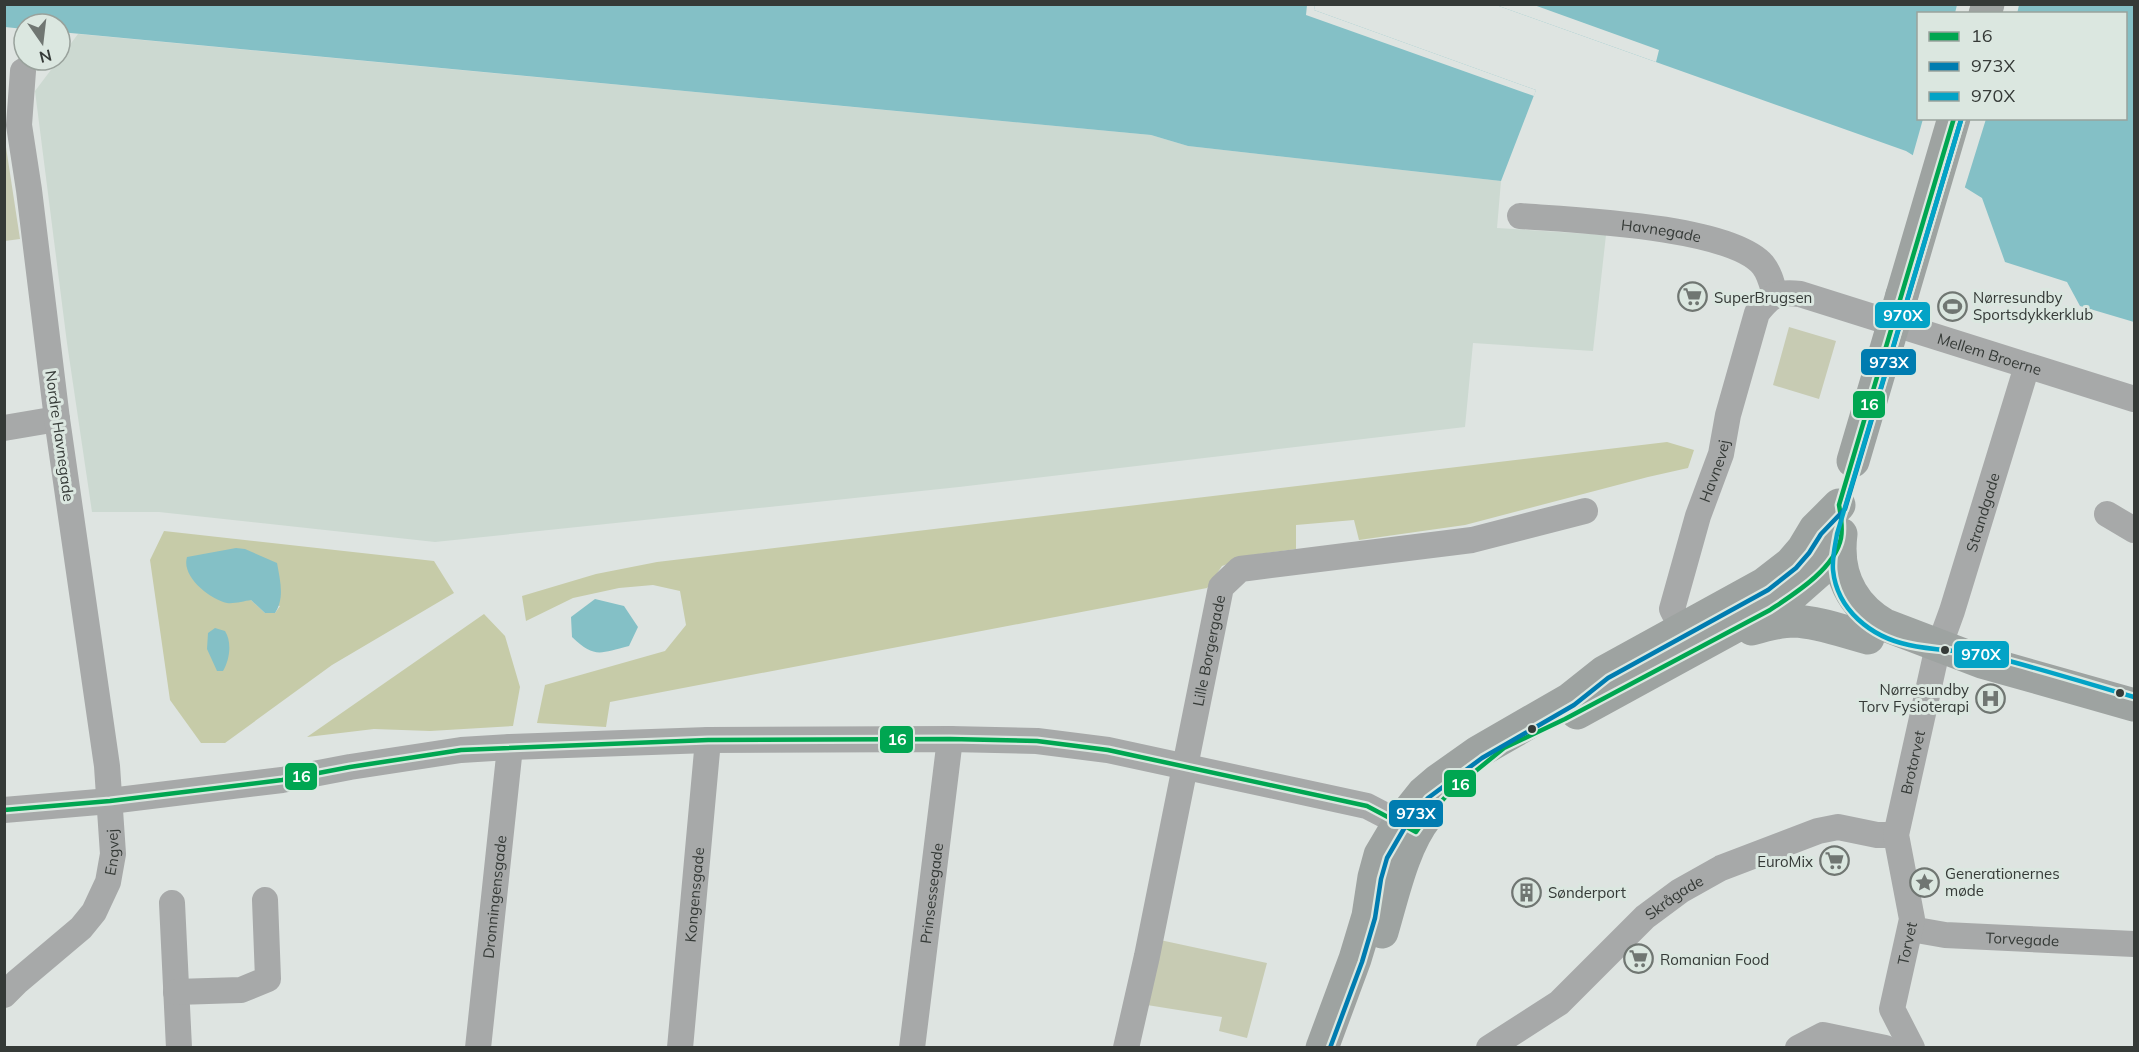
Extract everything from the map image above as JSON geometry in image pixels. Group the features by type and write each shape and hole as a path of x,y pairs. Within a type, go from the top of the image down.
{"main road":[{"path":"1868,638 1854,627 1835,602 1828,586 1833,554 1830,532 1953,120"},
{"path":"1322,1047 1355,959 1368,916 1380,855 1407,827 1425,819 1451,791 1504,748 1565,719 1697,638 1791,563 1815,529 1840,504"},
{"path":"1697,638 1791,596 1833,554"},
{"path":"1833,554 1843,568 1847,586 1860,606 1885,625 1938,651 2134,705"},
{"path":"1697,638 1794,621 1868,638 1896,650 1938,651"},
{"path":"1343,1047 1356,1017 1394,892 1407,827"}],"street":[{"name":"Nordre Havnegade","path":"23,72 19,125 110,801"},
{"name":"Havnegade","path":"1520,216 1673,230 1734,247 1761,263 1771,277 1775,295"},
{"name":"Mellem Broerne","path":"1775,295 1786,292 1800,294 2134,399"},
{"name":"Havnevej","path":"1697,638 1672,609 1698,516 1721,454 1728,415 1757,314 1775,295"},
{"name":"Strandgade","path":"1938,651 1953,611 2027,366"},
{"path":"4,428 57,419"},
{"name":"Lille Borgergade","path":"1126,1047 1147,956 1221,587 1239,569 1472,540 1585,511"},
{"path":"2107,514 2134,530"},
{"name":"Brotorvet","path":"1896,835 1938,651"},
{"path":"4,810 110,801 282,780 461,750 708,740 950,739 1037,741 1108,750 1367,806 1407,827"},
{"name":"Prinsessegade","path":"912,1047 950,739"},
{"name":"Kongensgade","path":"680,1047 708,740"},
{"name":"Dronningensgade","path":"478,1047 510,747"},
{"name":"Engvej","path":"4,995 81,928 94,912 108,882 113,854 110,801"},
{"name":"Skrågade","path":"1489,1047 1559,1003 1646,917 1680,891 1721,868 1818,831 1838,827 1877,836 1896,835"},
{"name":"Torvet","path":"1896,835 1912,919 1892,1009 1912,1047"},
{"path":"176,992 241,990 268,979 265,900"},
{"path":"171,903 179,1047"},
{"name":"Torvegade","path":"1911,929 1944,935 2134,944"},
{"path":"1798,1047 1823,1035 1885,1047"}],"shaded area":[{"path":"78,34 1151,135 1188,146 1501,181 1497,228 1606,235 1593,351 1473,343 1465,427 959,487 435,542 159,512 92,512 67,343 35,91 49,72 72,72 72,42"}],"green space":[{"path":"4,134 20,239 5,241 4,241"},
{"path":"1789,327 1836,341 1819,399 1773,385"},
{"path":"1667,442 1694,450 1688,468 1465,525 1359,540 1354,520 1296,525 1296,549 1252,555 1222,566 1207,588 610,702 606,727 537,723 545,685 665,651 686,625 680,591 653,585 619,588 573,598 526,621 522,596 596,574 657,562"},
{"path":"164,531 434,561 454,593 332,665 225,743 201,743 170,700 150,560","holes":["251,600 280,606 275,613 265,613"]},
{"path":"484,614 505,636 520,687 513,726 430,731 374,729 307,737"},
{"path":"1160,940 1267,963 1247,1038 1219,1031 1222,1017 1147,1005"}],"water":[{"path":"4,5 1315,5 1314,10 1536,90 1501,181 1188,146 1151,135 72,33 72,12 12,12 12,28 5,27"},
{"path":"1496,5 2134,5 2134,322 2080,306 2067,282 2005,262 1982,198 1906,151"},
{"path":"236,548 245,549 277,563 281,595 275,613 265,613 251,600 236,603 220,601 198,586 188,572 187,557"},
{"path":"595,599 624,606 638,627 629,646 598,652 587,649 572,637 571,617"},
{"path":"215,628 225,631 229,640 229,656 223,671 217,671 207,649 208,633"}],"pier":[{"path":"1307,5 1315,5 1314,10 1536,90 1534,96 1306,15"},
{"path":"1496,5 1534,5 1659,50 1656,62"},
{"path":"1957,5 2019,5 2017,12 1955,12"},
{"path":"1923,120 1986,120 1964,190 1912,158"}],"transit line":[{"name":"16","path":"4,810 110,801 282,780 461,750 708,740 950,739 1037,741 1108,750 1367,806 1416,832 1451,791 1504,748 1565,719 1770,610 1812,580 1831,560 1841,538 1839,505 1953,120"},
{"name":"973X","path":"1330,1048 1362,962 1375,918 1387,858 1405,827 1428,798 1482,758 1574,705 1608,678 1768,590 1796,568 1821,534 1845,509 1961,120"},
{"name":"970X","path":"1961,120 1837,534 1833,566 1836,584 1841,597 1858,620 1882,636 1895,641 1919,647 1990,656 2134,697"}],"place":[{"name":"SuperBrugsen","path":"1693,297"},
{"name":"Nørresundby Sportsdykkerklub","path":"1952,306"},
{"name":"Nørresundby Torv Fysioterapi","path":"1990,698"},
{"name":"EuroMix","path":"1834,861"},
{"name":"Generationernes møde","path":"1924,882"},
{"name":"Sønderport","path":"1527,892"},
{"name":"Romanian Food","path":"1639,959"}]}
